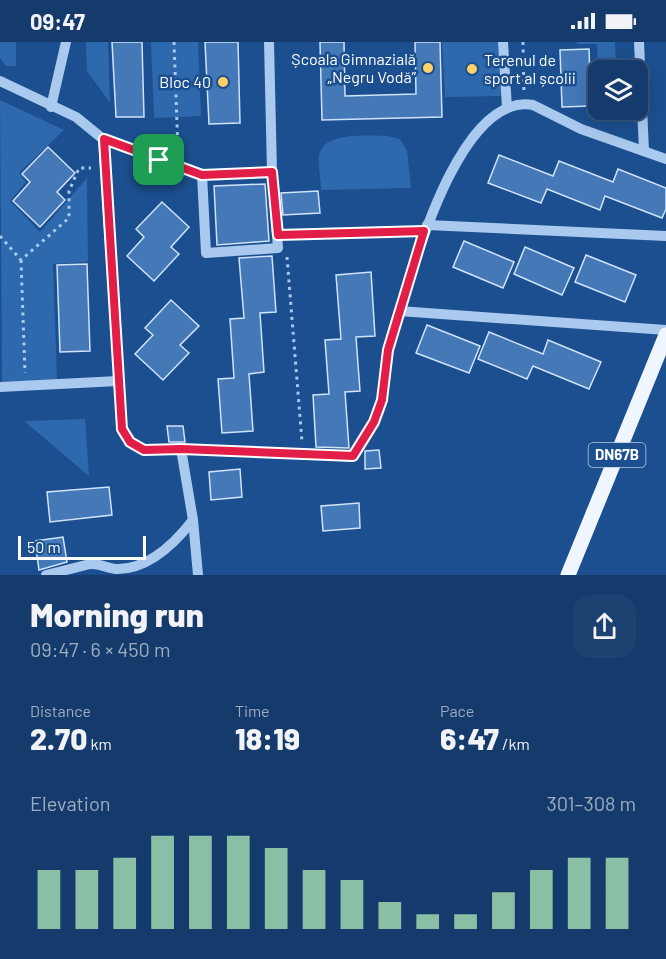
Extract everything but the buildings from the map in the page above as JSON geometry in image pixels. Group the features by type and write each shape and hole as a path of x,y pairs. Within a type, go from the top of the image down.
{"main road":[{"name":"DN67B","path":"568,575 666,333"}],"street":[{"path":"51,107 66,42"},
{"path":"202,175 206,253 278,248 281,234 272,172 269,42"},
{"path":"503,42 507,108"},
{"path":"639,42 644,151"},
{"path":"0,81 76,117 104,139 202,175 272,172"},
{"path":"104,139 122,429 130,442 144,450 181,449 353,456 374,422 382,400 388,350 399,311 426,228 447,180 477,131 507,108 525,104 533,105 581,129 666,159"},
{"path":"281,234 426,228 666,236"},
{"path":"399,311 666,333"},
{"path":"0,387 118,381"},
{"path":"181,449 193,520 198,575"},
{"path":"46,575 90,564 114,569 138,565 155,557 193,520"}],"path":[{"path":"174,42 179,167"},
{"path":"523,42 525,104"},
{"path":"21,260 69,218 69,191 79,168 105,168"},
{"path":"281,234 303,454"},
{"path":"0,236 21,260 26,386"}],"shaded area":[{"path":"0,42 16,42 16,66 6,66 0,58"},
{"path":"86,42 108,42 110,103 87,71"},
{"path":"151,42 198,42 201,116 154,118"},
{"name":"Terenul de sport al școlii","path":"442,42 498,42 501,96 445,97"},
{"path":"577,42 615,42 616,60 598,60 597,44 577,44"},
{"path":"0,100 64,130 19,173 26,182 10,201 40,232 87,178 88,262 53,264 57,380 2,382"},
{"path":"388,136 400,139 407,151 411,188 321,190 319,156 322,148 329,142 348,137"},
{"path":"85,419 89,476 24,421"}],"place":[{"name":"Școala Gimnazială „Negru Vodă”","path":"428,68"},
{"name":"Terenul de sport al școlii","path":"472,69"},
{"name":"Bloc 40","path":"223,82"}],"route":[{"path":"104,139 159,160 202,175 272,172 278,235 424,231 388,350 382,400 374,422 353,456 181,449 144,450 130,442 122,429 104,139"}]}
